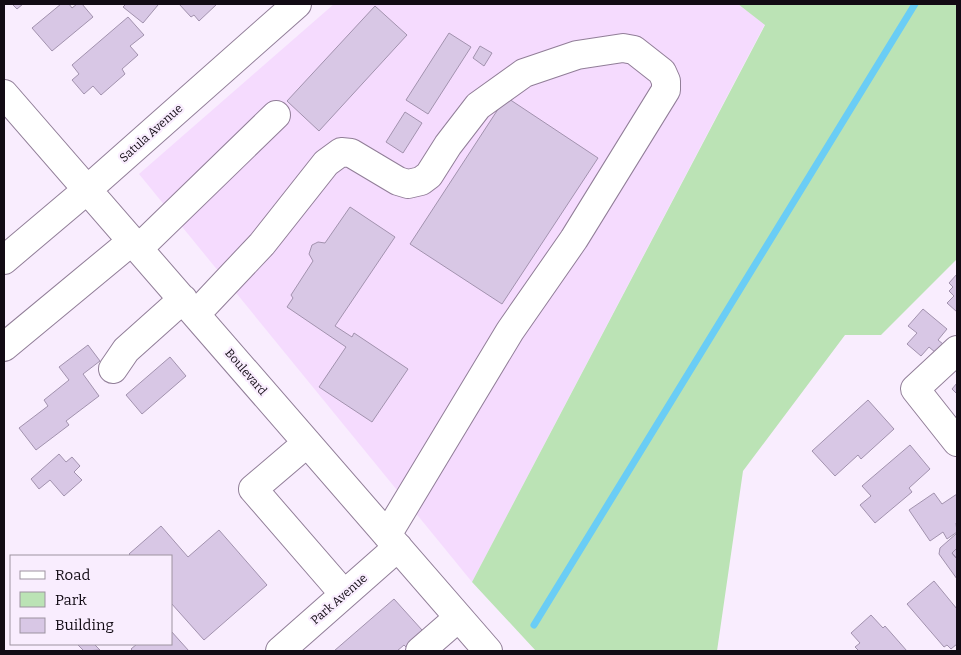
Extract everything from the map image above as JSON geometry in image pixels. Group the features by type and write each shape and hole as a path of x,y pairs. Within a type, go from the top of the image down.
{"street":[{"name":"Satula Avenue","path":"4,260 88,189 297,4"},
{"name":"Park Avenue","path":"189,306 262,244 326,163 341,152 351,154 398,181 408,184 415,183 425,180 448,145 478,106 524,73 577,55 623,48 634,50 662,72 666,81 666,90 574,239 510,331 392,541 344,594 280,651"},
{"name":"Boulevard","path":"4,94 488,651"},
{"path":"4,347 135,244 276,115"},
{"path":"113,369 126,350 189,306"},
{"path":"957,350 915,389 957,442"},
{"path":"307,443 254,489 344,594"},
{"path":"420,651 458,618"}],"shaded area":[{"path":"334,4 738,4 765,24 472,582 139,174"}],"green space":[{"path":"738,4 957,4 957,259 881,335 845,335 743,471 717,651 536,651 472,582 765,25"}],"building":[{"path":"12,4 23,4 17,9"},
{"path":"61,4 69,4 72,8 77,4 82,4 93,17 52,51 32,28"},
{"path":"126,4 158,5 143,23 123,7"},
{"path":"179,4 217,4 199,21 194,15 191,17"},
{"path":"375,6 407,35 319,131 287,101"},
{"path":"128,17 144,35 130,46 138,55 122,69 125,74 101,95 93,86 84,94 72,80 79,74 72,65"},
{"path":"449,33 471,47 428,114 406,100"},
{"path":"480,46 492,53 484,66 473,58"},
{"path":"506,97 598,158 502,304 410,244"},
{"path":"405,112 422,123 403,153 386,142"},
{"path":"350,207 395,237 335,326 352,337 354,333 408,369 372,422 319,387 346,347 287,307 293,298 291,295 313,261 309,254 312,245 318,242 325,243"},
{"path":"957,274 957,312 947,303 954,296 949,291 953,287 949,283"},
{"path":"923,309 947,329 938,340 943,344 936,353 929,347 921,356 907,344 917,333 908,326"},
{"path":"88,345 100,361 83,374 99,396 66,421 69,425 36,450 19,428 48,406 44,400 69,380 59,367"},
{"path":"170,357 186,376 142,414 126,395"},
{"path":"957,383 957,394 952,389"},
{"path":"868,400 894,429 861,459 858,455 835,476 812,451"},
{"path":"910,445 930,469 909,488 912,492 875,523 860,505 871,496 862,486"},
{"path":"59,454 66,462 72,457 80,466 74,472 82,480 64,496 50,480 39,489 31,479"},
{"path":"934,493 942,504 957,494 957,532 947,539 943,532 930,541 909,510"},
{"path":"161,526 188,557 219,530 267,585 204,640 172,604 172,555 129,554"},
{"path":"957,533 957,548 952,553 957,559 957,579 939,554 940,548"},
{"path":"957,548 957,559 952,553"},
{"path":"934,581 957,609 957,644 951,649 947,645 944,647 907,604"},
{"path":"394,599 422,630 420,632 425,638 410,651 404,645 397,651 334,651"},
{"path":"871,615 883,628 885,626 907,651 859,651 855,647 860,643 851,633"},
{"path":"172,632 189,651 133,651 131,649 136,645 172,645"},
{"path":"78,645 95,645 100,650 84,651"}],"waterway":[{"path":"534,625 915,4"}]}
